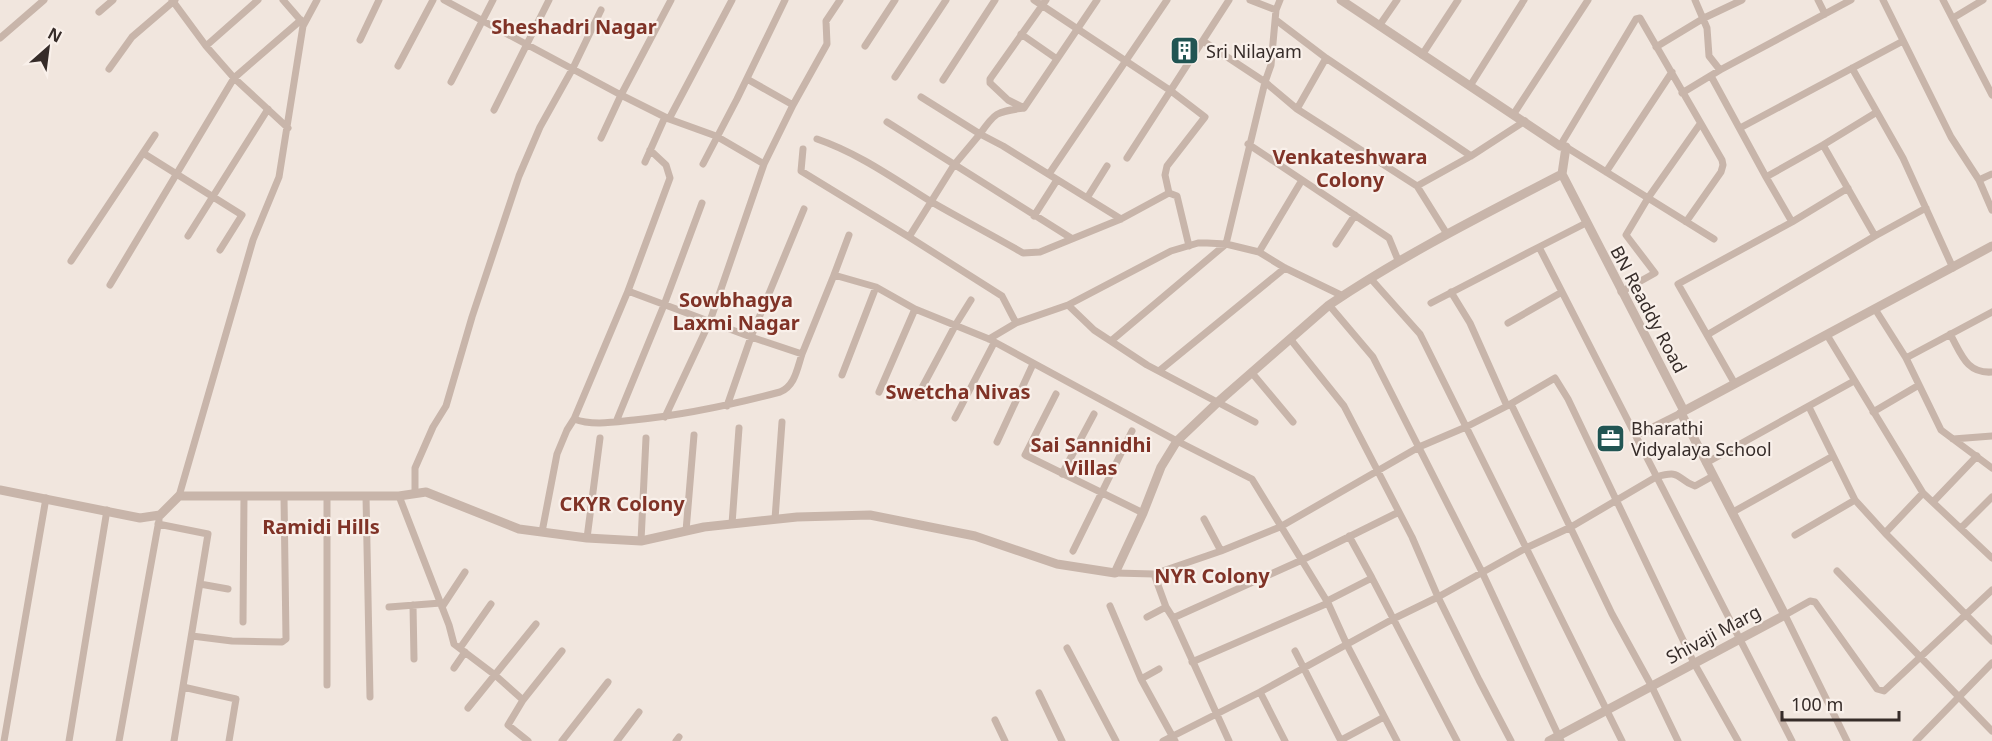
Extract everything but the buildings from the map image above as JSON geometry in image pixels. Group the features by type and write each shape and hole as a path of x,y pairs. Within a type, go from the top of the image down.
{"street":[{"path":"0,38 44,0"},
{"path":"99,12 113,0"},
{"path":"109,69 132,37 173,0 206,46 234,78 288,128"},
{"path":"206,46 258,0"},
{"path":"119,741 159,520 179,496 253,240 279,177 302,23 283,0"},
{"path":"110,285 234,78 302,23 317,0"},
{"path":"360,40 379,0"},
{"path":"398,66 433,0"},
{"path":"444,0 621,95 667,118 716,136 764,164"},
{"path":"451,82 493,0"},
{"path":"494,110 549,0"},
{"path":"601,138 671,0"},
{"path":"645,162 732,0"},
{"path":"703,164 785,0"},
{"path":"665,417 710,321 764,164 827,44 826,21 840,0"},
{"path":"865,46 895,0"},
{"path":"895,77 946,0"},
{"path":"943,80 995,0"},
{"path":"1034,0 1044,3 1205,117 1167,166 1165,175 1169,193"},
{"path":"909,237 954,165 992,116 1024,108 1097,0"},
{"path":"1049,174 1167,0"},
{"path":"1127,158 1229,0"},
{"path":"1250,0 1276,10"},
{"path":"1111,341 1226,244 1248,144 1271,65 1276,10 1280,0"},
{"path":"1341,0 1513,115 1714,239"},
{"path":"1379,26 1397,0"},
{"path":"1422,56 1458,0"},
{"path":"1470,86 1524,0"},
{"path":"1513,115 1588,0"},
{"path":"1695,0 1707,28 1709,56 1719,70"},
{"path":"1656,47 1704,18 1742,0"},
{"path":"1818,0 1825,14"},
{"path":"1682,93 1719,70 1851,0"},
{"path":"1882,0 1951,137 1979,180 1992,210"},
{"path":"1943,0 1992,95"},
{"path":"1953,18 1983,0"},
{"path":"1024,108 1008,100 990,83 993,73 1044,3"},
{"path":"415,493 415,468 433,427 446,406 472,317 519,176 540,127 573,68 601,10"},
{"path":"1115,573 1143,513 1161,467 1177,441 1218,402 1342,296 1398,261 1563,174 1563,147 1636,19 1640,18 1724,165 1686,222"},
{"path":"1276,20 1326,58 1471,156"},
{"path":"1021,34 1057,59"},
{"path":"1203,40 1265,82 1297,109 1417,186 1447,234"},
{"path":"1740,128 1903,41"},
{"path":"1297,109 1326,58"},
{"path":"1852,68 1903,158 1953,268"},
{"path":"1606,172 1672,72"},
{"path":"1711,76 1792,222"},
{"path":"747,79 793,105"},
{"path":"921,98 1121,219"},
{"path":"188,236 268,110"},
{"path":"1766,177 1823,146 1877,112"},
{"path":"1417,186 1471,156 1525,121"},
{"path":"887,122 1071,238"},
{"path":"1621,292 1655,273 1626,235 1648,198 1700,124"},
{"path":"71,261 155,135"},
{"path":"817,139 841,147 861,158 1023,253 1040,252 1121,219 1169,193 1177,196 1189,246"},
{"path":"1248,144 1389,238 1398,261"},
{"path":"1823,146 1875,236"},
{"path":"804,149 801,171 1002,296 1016,323"},
{"path":"542,532 556,453 574,418 628,291 670,178 666,165 650,150"},
{"path":"143,153 242,215 220,250"},
{"path":"1087,198 1107,166"},
{"name":"BN Readdy Road","path":"1563,174 1682,412"},
{"path":"1979,180 1992,174"},
{"path":"1034,216 1057,180"},
{"path":"1259,252 1302,180"},
{"path":"1735,384 1678,284 1792,222 1848,188"},
{"path":"616,422 664,305 702,203"},
{"path":"1707,336 1926,208"},
{"path":"726,406 751,337 804,210"},
{"path":"1336,244 1355,215"},
{"path":"1431,303 1586,223"},
{"path":"574,418 583,422 616,422 665,417 726,406 788,389 792,384 849,235"},
{"path":"955,418 991,341 1016,323 1068,305 1171,251 1207,243 1226,244 1259,252 1285,268 1342,296"},
{"path":"1637,435 1992,246"},
{"path":"1539,247 1792,741"},
{"path":"1159,371 1285,268"},
{"path":"834,275 876,287 915,309 956,324 991,341 1252,479 1328,602 1347,645 1397,741"},
{"path":"1371,279 1420,334 1622,741"},
{"path":"842,375 876,287"},
{"path":"628,291 802,354"},
{"path":"1451,292 1470,323 1612,614 1651,685 1678,741"},
{"path":"1508,323 1562,292"},
{"path":"917,397 971,300"},
{"path":"1068,305 1094,330 1111,341 1159,371 1255,422"},
{"path":"1329,305 1373,357 1482,572 1560,739"},
{"path":"879,392 915,309"},
{"path":"1875,309 1906,358 1941,430 1992,468"},
{"path":"1906,358 1992,312"},
{"path":"1827,334 1923,494 1992,558"},
{"path":"1950,334 1972,369 1983,373 1992,372"},
{"path":"1291,340 1344,406 1412,537 1438,597 1512,741"},
{"path":"997,442 1033,364"},
{"path":"1252,373 1293,422"},
{"path":"179,496 399,496 426,492 519,529 587,538 641,541 686,531 775,519 870,515 975,536 1057,564 1115,573 1154,574 1221,551 1280,527 1419,447 1466,428 1555,378 1568,399 1618,501 1694,663 1738,741"},
{"path":"1706,463 1854,381"},
{"path":"1873,412 1919,385"},
{"path":"1056,394 1024,455 1143,513"},
{"path":"1809,407 1855,500 1992,641"},
{"name":"Shivaji Marg","path":"1549,741 1560,739 1651,685 1785,615 1682,412"},
{"path":"1062,474 1094,414"},
{"path":"775,519 782,422"},
{"path":"732,524 739,428"},
{"path":"1072,551 1132,431"},
{"path":"686,531 694,435"},
{"path":"1953,439 1992,436"},
{"path":"587,538 600,438"},
{"path":"641,541 646,438"},
{"path":"1733,512 1833,456"},
{"path":"1933,502 1977,456"},
{"path":"1163,741 1174,739 1393,619 1526,548 1571,527 1656,477 1671,473 1679,475 1687,483 1695,486 1713,476"},
{"path":"0,490 159,520 208,534 174,741"},
{"path":"1885,533 1923,494"},
{"path":"243,622 244,496"},
{"path":"192,636 232,641 282,642 286,639 284,496"},
{"path":"327,496 327,685"},
{"path":"366,496 370,697"},
{"path":"399,496 449,625 454,644 523,700"},
{"path":"1961,528 1992,497"},
{"path":"4,741 3,724 46,498"},
{"path":"1795,535 1855,500"},
{"path":"69,741 107,510"},
{"path":"1173,618 1302,560 1399,512"},
{"path":"1204,519 1221,551"},
{"path":"1349,536 1457,741"},
{"path":"1837,571 1992,731"},
{"path":"441,605 465,572"},
{"path":"1154,574 1166,607 1229,741"},
{"path":"1192,662 1328,602 1372,578"},
{"path":"200,584 228,589"},
{"path":"1847,741 1785,615 1810,601 1815,602 1881,691 1884,691 1992,590"},
{"path":"454,668 491,604"},
{"path":"413,605 414,658"},
{"path":"389,607 441,605"},
{"path":"1110,606 1141,679 1174,739"},
{"path":"1147,617 1166,607"},
{"path":"468,708 536,624"},
{"path":"1067,648 1116,741"},
{"path":"528,741 508,725 523,700 562,651"},
{"path":"1295,651 1341,740 1384,717"},
{"path":"1920,740 1992,663"},
{"path":"1141,679 1159,669"},
{"path":"562,741 608,682"},
{"path":"183,687 236,699 229,741"},
{"path":"1260,692 1286,741"},
{"path":"1039,693 1062,741"},
{"path":"617,741 639,712"},
{"path":"995,720 1005,741"}],"place":[{"name":"Sri Nilayam","path":"1185,51"},
{"name":"Bharathi Vidyalaya School","path":"1610,438"}],"district":[{"name":"Sheshadri Nagar","path":"574,26"},
{"name":"Venkateshwara Colony","path":"1350,168"},
{"name":"Sowbhagya Laxmi Nagar","path":"736,310"},
{"name":"Swetcha Nivas","path":"958,391"},
{"name":"Sai Sannidhi Villas","path":"1091,456"},
{"name":"CKYR Colony","path":"622,503"},
{"name":"Ramidi Hills","path":"321,526"},
{"name":"NYR Colony","path":"1212,575"}]}
